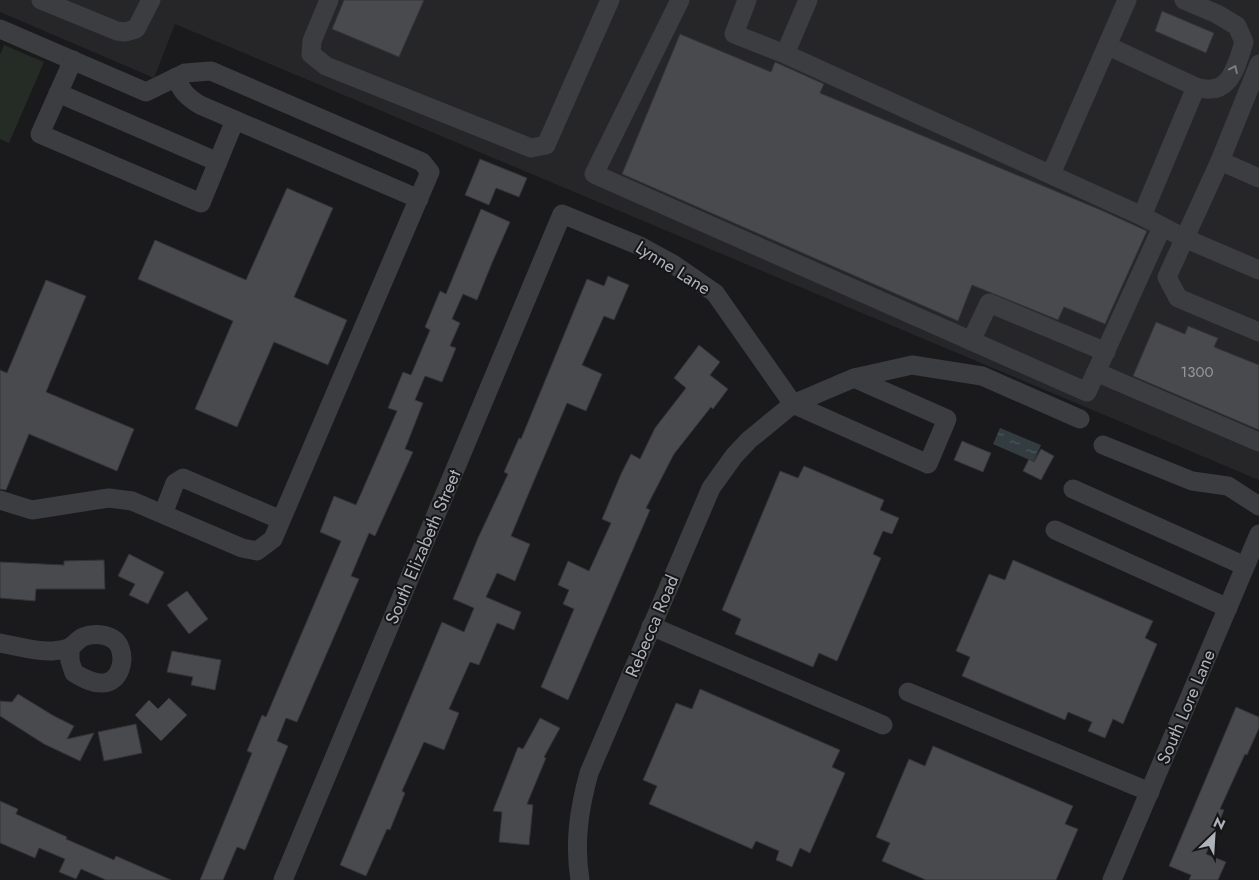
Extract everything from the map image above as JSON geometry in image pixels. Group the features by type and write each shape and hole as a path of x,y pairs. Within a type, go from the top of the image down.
{"street":[{"path":"41,0 100,25 125,32 136,28 151,0"},
{"path":"329,0 312,40 311,54 326,66 531,148 546,145 610,0"},
{"path":"680,0 594,174 1087,392 1162,227"},
{"path":"747,0 734,34 785,54 1051,174 1142,216 1184,238 1259,270"},
{"path":"785,54 808,0"},
{"path":"1051,174 1127,0"},
{"path":"1108,46 1196,87 1209,91 1222,87 1232,75 1244,42 1237,26 1217,14 1184,0"},
{"path":"0,29 146,92 185,73 211,71 422,162 430,172 273,539 257,551 242,548 132,501 109,498 32,510 0,500"},
{"path":"72,60 40,134 201,203 235,120"},
{"path":"1259,64 1220,161 1167,277 1178,298 1259,332"},
{"path":"176,77 181,90 188,98 419,199"},
{"path":"1142,216 1196,87"},
{"path":"58,93 218,162"},
{"path":"1220,161 1259,178"},
{"name":"Lynne Lane","path":"562,214 640,246 673,264 715,292 793,404"},
{"name":"South Elizabeth Street","path":"283,880 562,214"},
{"path":"971,341 989,304 1106,352"},
{"name":"Rebecca Road","path":"580,880 577,840 583,794 590,773 696,519 721,473 749,440 793,404 854,378 912,365 982,376 1080,419"},
{"path":"1096,372 1259,442"},
{"path":"793,404 928,464 947,419 854,378"},
{"path":"1103,444 1192,481 1228,486 1259,506"},
{"path":"163,514 175,483 183,478 281,520"},
{"path":"1073,489 1246,566"},
{"path":"1055,530 1228,608"},
{"name":"South Lore Lane","path":"1112,880 1259,534"},
{"path":"651,626 883,725"},
{"path":"0,644 52,651 70,648"},
{"path":"908,692 1150,792"}],"shaded area":[{"path":"0,0 1259,0 1259,480 175,24 154,78 0,12"},
{"path":"4,45 44,62 9,143 0,139 0,55"}],"water":[{"path":"1000,428 1041,445 1034,462 993,444"}],"building":[{"path":"344,0 424,0 399,57 332,29"},
{"path":"1162,11 1214,33 1206,53 1155,31"},
{"path":"680,34 771,72 775,62 824,84 820,93 1147,231 1105,324 1064,307 1058,320 972,285 958,321 622,174"},
{"path":"480,159 527,178 519,197 496,188 489,205 465,195"},
{"path":"287,188 333,208 294,297 347,320 328,365 274,342 237,427 195,409 233,321 138,279 155,240 246,280"},
{"path":"481,209 510,222 477,300 463,294 452,319 460,323 450,346 456,348 442,382 425,376 415,400 423,403 405,449 413,452 375,536 369,533 351,576 359,579 297,722 286,718 277,741 288,746 245,850 237,847 223,880 200,880 252,753 247,751 262,715 266,717 341,541 320,532 334,496 356,505 397,411 388,408 403,372 411,375 430,330 425,327 440,291 446,294"},
{"path":"608,276 629,285 614,320 604,316 582,365 602,374 586,411 567,403 528,495 511,536 530,544 515,581 497,573 486,597 521,612 514,630 497,623 479,665 470,662 449,709 459,713 444,750 424,742 402,791 405,793 390,830 387,829 366,876 340,865 442,622 464,632 474,608 453,599 478,538 508,474 504,472 519,438 521,439 587,279 604,286"},
{"path":"46,280 86,296 46,392 134,429 117,471 29,434 6,490 0,489 0,370 7,373"},
{"path":"1156,322 1185,334 1188,326 1218,338 1214,347 1259,365 1259,430 1133,376"},
{"path":"699,345 720,362 710,375 728,389 713,409 711,407 674,454 646,508 650,510 568,700 541,687 574,609 563,604 569,590 558,585 568,561 589,571 611,523 602,519 621,474 631,454 640,459 655,428 686,388 674,378"},
{"path":"962,441 991,453 983,472 954,460"},
{"path":"1041,449 1054,456 1041,480 1023,471 1029,459 1034,462"},
{"path":"804,466 884,500 880,510 899,518 892,534 883,531 873,554 881,558 837,661 819,653 813,667 735,634 741,619 722,610 780,471 798,478"},
{"path":"129,554 164,572 148,604 129,595 135,584 118,576"},
{"path":"104,560 105,589 36,589 35,601 0,598 0,562 64,565 64,561"},
{"path":"1013,560 1153,621 1145,638 1157,644 1123,724 1113,719 1105,738 1088,731 1092,722 1068,712 1065,720 962,676 970,657 956,651 989,574 1005,580"},
{"path":"187,591 208,619 189,634 167,605"},
{"path":"172,651 221,660 215,690 191,685 193,677 167,672"},
{"path":"700,689 840,750 832,767 845,773 810,853 800,848 792,867 776,860 779,851 756,841 752,849 649,804 657,786 643,780 676,703 692,709"},
{"path":"18,694 74,726 67,739 94,733 80,761 44,744 0,716 0,701 12,702"},
{"path":"169,698 187,715 161,741 135,715 149,700 158,709"},
{"path":"1236,707 1259,717 1259,728 1220,809 1224,810 1206,854 1226,862 1218,880 1189,880 1191,875 1169,866"},
{"path":"540,718 560,728 544,757 546,758 527,804 533,805 529,845 499,842 502,812 493,811 518,747 523,749"},
{"path":"136,724 142,753 104,761 98,732"},
{"path":"933,746 1073,806 1065,824 1078,829 1056,880 926,880 882,861 890,843 876,837 909,759 925,766"},
{"path":"0,801 18,809 16,814 67,837 66,839 114,860 116,856 171,880 106,880 81,869 76,879 59,872 65,859 39,848 35,858 0,843"}]}
